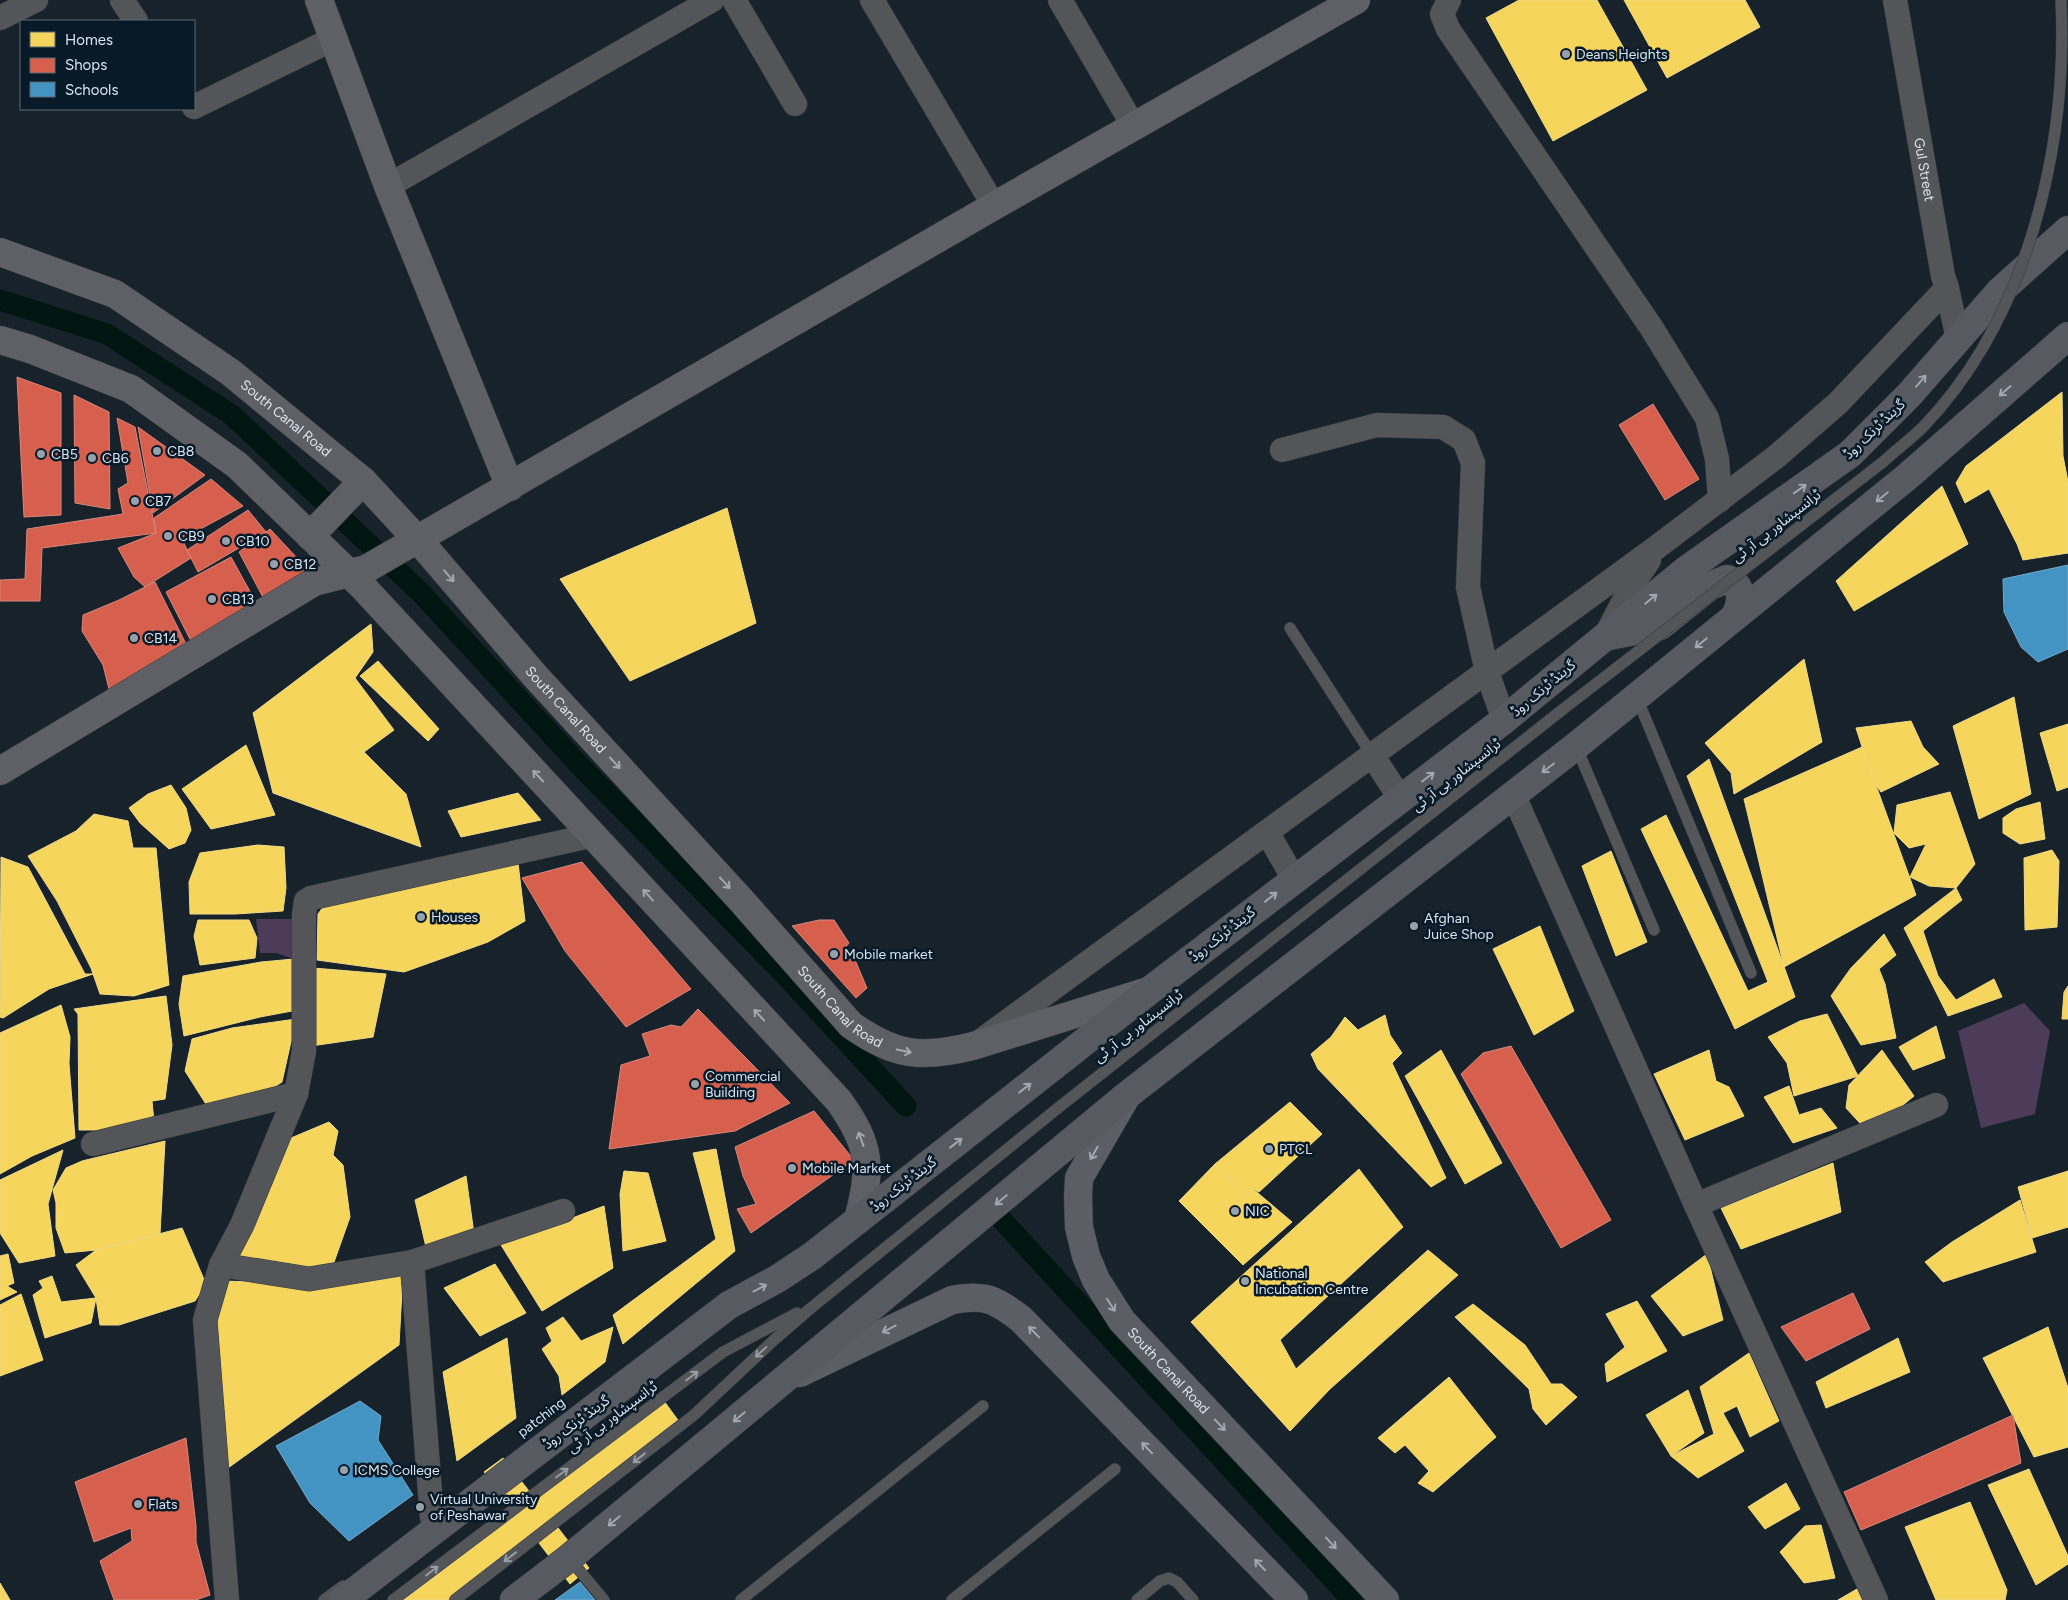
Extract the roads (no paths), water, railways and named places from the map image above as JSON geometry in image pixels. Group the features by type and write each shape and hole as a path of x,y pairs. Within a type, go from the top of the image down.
{"highway":[{"name":"گرینڈ ٹرنک روڈ","path":"343,1600 389,1557 729,1305 777,1279 812,1256 861,1204 904,1184 1149,991 1504,720 1686,570 1850,454 1909,395 2000,291 2068,230"},
{"path":"514,1600 569,1558 1126,1096 1576,746 1908,476 2068,336"},
{"path":"1606,636 1660,626 1710,586 1727,579 1736,584 1741,595 1740,604 1735,616"}],"main road":[{"path":"319,0 388,186 510,487"},
{"path":"0,771 314,582 358,572 414,541 994,206 1356,0"},
{"name":"South Canal Road","path":"0,252 116,294 230,372 362,482 851,1024 872,1039 900,1051 943,1054 1149,991"},
{"path":"0,340 30,349 131,389 237,464 312,534 358,572 693,945 839,1101 861,1136 867,1159 861,1204"},
{"path":"312,534 362,482"},
{"name":"South Canal Road","path":"1126,1096 1079,1178 1079,1227 1086,1256 1096,1280 1122,1322 1385,1600"},
{"path":"776,1385 897,1324 952,1300 974,1296 991,1300 1006,1307 1021,1319 1294,1600"}],"street":[{"path":"0,18 36,0"},
{"path":"122,0 135,20"},
{"path":"388,186 712,0"},
{"path":"734,0 794,104"},
{"path":"872,0 994,206"},
{"path":"1060,0 1134,126"},
{"path":"1449,0 1442,14 1448,29 1651,327 1706,418 1718,459 1720,500"},
{"name":"Gul Street","path":"1895,0 1943,276 1948,288 1958,339"},
{"path":"195,107 334,38"},
{"path":"973,1046 1487,672 1777,456 1838,403 1948,288"},
{"path":"1282,450 1377,425 1443,428 1464,440 1473,463 1468,587 1487,672 1504,720"},
{"path":"1606,636 1632,585 1657,547"},
{"path":"1372,755 1400,798"},
{"path":"1514,794 1696,1204 1876,1600"},
{"path":"1267,832 1294,879"},
{"path":"227,1600 205,1320 221,1265 242,1225 296,1094 304,1052 304,915 306,901 311,898 594,835"},
{"path":"93,1144 296,1094"},
{"path":"1696,1204 1936,1105"},
{"path":"221,1265 309,1279 412,1262 564,1211"},
{"path":"412,1262 432,1517"}],"lane":[{"name":"ٹرانسپشاور بی آر ٹی","path":"455,1600 694,1415 811,1308 1058,1108 1562,710 1883,462 1922,427 1974,364 1995,332 2018,288 2039,239 2052,198 2065,124 2067,44 2061,0"},
{"path":"1290,628 1372,755"},
{"path":"1636,696 1750,973"},
{"path":"1576,746 1654,930"},
{"name":"patching","path":"409,1535 723,1300"},
{"name":"ٹرانسپشاور بی آر ٹی","path":"393,1600 723,1352 811,1308"},
{"path":"741,1600 983,1406"},
{"path":"952,1600 1115,1469"},
{"path":"324,1600 389,1557"},
{"path":"569,1558 604,1600"},
{"path":"1137,1600 1160,1582 1169,1578 1177,1582 1193,1600"}],"waterway":[{"path":"0,300 107,334 232,415 420,592 582,768 784,974 906,1106"},
{"path":"1000,1218 1352,1600"}],"place":[{"name":"Deans Heights","path":"1566,54"},
{"name":"CB8","path":"157,451"},
{"name":"CB5","path":"41,454"},
{"name":"CB6","path":"92,458"},
{"name":"CB7","path":"135,501"},
{"name":"CB9","path":"168,536"},
{"name":"CB10","path":"226,541"},
{"name":"CB12","path":"274,564"},
{"name":"CB13","path":"212,599"},
{"name":"CB14","path":"134,638"},
{"name":"Houses","path":"421,917"},
{"name":"Afghan Juice Shop","path":"1414,926"},
{"name":"Mobile market","path":"834,954"},
{"name":"Commercial Building","path":"695,1084"},
{"name":"PTCL","path":"1269,1149"},
{"name":"Mobile Market","path":"792,1168"},
{"name":"NIC","path":"1235,1211"},
{"name":"National Incubation Centre","path":"1245,1281"},
{"name":"ICMS College","path":"344,1470"},
{"name":"Flats","path":"138,1504"},
{"name":"Virtual University of Peshawar","path":"420,1507"}]}
